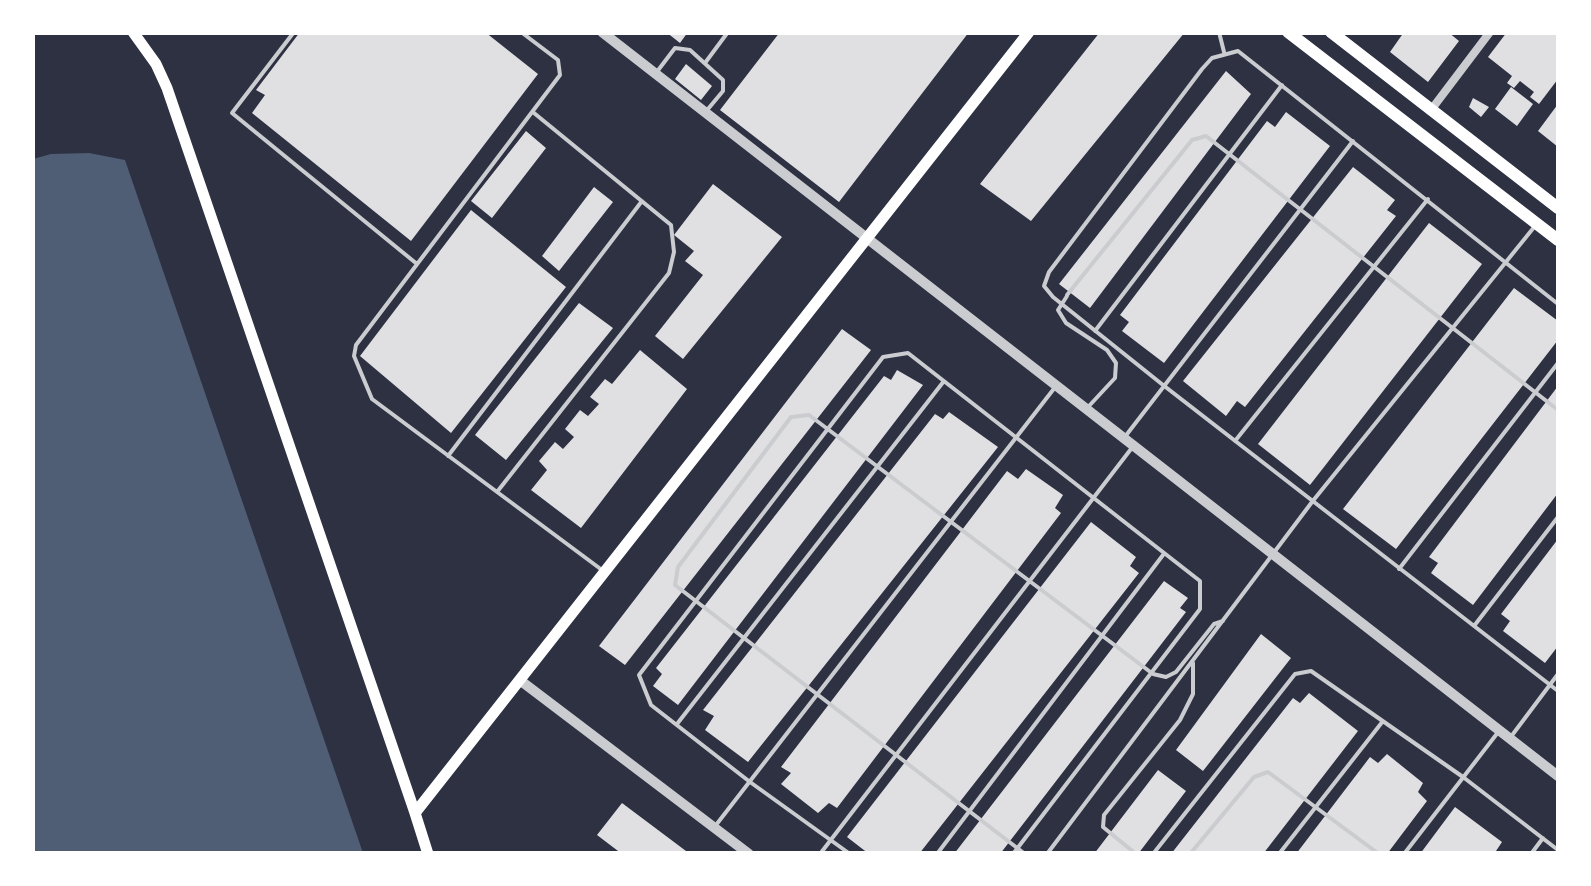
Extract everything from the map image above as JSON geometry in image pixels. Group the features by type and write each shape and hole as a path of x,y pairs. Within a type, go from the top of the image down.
{"main road":[{"path":"132,32 156,64 167,88 428,854"},
{"path":"415,812 1029,32"},
{"path":"1288,32 1558,240"},
{"path":"1331,32 1558,208"}],"street":[{"path":"602,32 1558,776"},
{"path":"1431,110 1490,32"},
{"path":"521,681 748,854"}],"lane":[{"path":"294,32 232,113 418,264"},
{"path":"520,32 558,60 561,69 533,112 356,345 354,356 372,400 605,573"},
{"path":"705,63 728,32"},
{"path":"1219,32 1224,53"},
{"path":"655,74 675,48 690,50 720,76 723,86 705,113"},
{"path":"1558,304 1238,50 1212,58 1202,70 1049,272 1044,286 1053,298 1558,691"},
{"path":"1095,331 1282,85"},
{"path":"496,492 669,273 674,252 673,229 533,112"},
{"path":"1086,410 1115,378 1116,363 1107,350 1066,323 1058,310 1192,140 1206,136 1558,410"},
{"path":"820,854 1092,498 1163,384 1353,140"},
{"path":"1236,442 1428,199"},
{"path":"448,456 642,202"},
{"path":"1047,854 1312,502 1537,224"},
{"path":"850,854 651,704 639,675 883,357 908,353 1200,581 1200,609 1014,854"},
{"path":"1399,569 1558,362"},
{"path":"677,725 944,381"},
{"path":"714,828 1056,386"},
{"path":"1025,854 675,584 678,567 791,417 809,415 1152,674 1166,678 1176,672 1214,624 1223,621"},
{"path":"1474,626 1558,516"},
{"path":"937,854 1164,554"},
{"path":"1136,854 1104,826 1104,816 1180,720 1193,694 1193,660"},
{"path":"1153,854 1295,674 1310,671 1463,777 1558,850"},
{"path":"1510,738 1558,674"},
{"path":"1280,854 1382,721"},
{"path":"1404,854 1499,730"},
{"path":"1190,854 1254,778 1268,772 1379,854"},
{"path":"1530,854 1543,838"}],"water":[{"path":"89,153 125,160 363,853 33,853 33,159 51,154"}],"building":[{"path":"300,32 485,32 538,74 411,241 252,113 265,95 256,90"},
{"path":"666,32 688,32 680,43"},
{"path":"780,32 969,32 839,202 720,110"},
{"path":"1100,32 1185,32 1031,221 980,184"},
{"path":"1404,32 1448,32 1459,41 1428,82 1390,52"},
{"path":"1507,32 1558,32 1558,79 1539,104 1530,97 1534,92 1520,81 1514,88 1507,83 1512,76 1488,57"},
{"path":"686,64 712,86 701,100 675,79"},
{"path":"1226,71 1251,94 1090,308 1059,284"},
{"path":"1511,87 1533,104 1517,126 1495,109"},
{"path":"1473,98 1489,107 1481,117 1469,107"},
{"path":"1558,104 1558,147 1538,131"},
{"path":"1286,112 1330,146 1164,363 1122,331 1129,322 1120,315 1267,121 1275,127"},
{"path":"526,131 546,148 492,218 471,201"},
{"path":"1353,167 1395,200 1387,210 1396,216 1245,407 1237,401 1226,416 1183,381"},
{"path":"713,184 782,237 683,359 655,336 703,275 685,261 694,251 674,235"},
{"path":"594,187 613,202 559,271 542,256"},
{"path":"471,210 566,287 451,433 360,356"},
{"path":"1429,223 1482,264 1310,485 1258,444"},
{"path":"1514,288 1558,321 1558,340 1396,549 1343,509"},
{"path":"579,303 613,328 506,460 475,435"},
{"path":"842,329 871,350 625,665 599,646"},
{"path":"640,350 687,389 581,528 531,490 547,470 539,461 555,442 563,449 574,437 565,429 580,410 588,416 599,404 590,397 605,379 612,384"},
{"path":"897,370 923,385 678,705 653,686 662,674 656,668 884,376 891,380"},
{"path":"1558,386 1558,493 1473,605 1431,573 1438,563 1429,557"},
{"path":"949,412 998,447 748,762 705,730 714,716 703,710 935,414 943,419"},
{"path":"1026,469 1063,495 1055,508 1061,513 837,808 829,803 818,813 781,784 791,773 781,767 1007,471 1018,479"},
{"path":"1091,522 1136,557 1130,566 1139,573 919,854 869,854 847,837"},
{"path":"1558,539 1558,646 1545,663 1503,631 1510,621 1501,614"},
{"path":"1164,581 1188,598 1180,608 1186,612 1000,854 954,854"},
{"path":"1261,634 1291,658 1203,771 1176,750"},
{"path":"1309,693 1358,731 1263,854 1171,854 1293,698 1300,703"},
{"path":"1387,754 1423,783 1418,792 1427,801 1387,854 1296,854 1370,757 1378,763"},
{"path":"1158,770 1186,791 1138,854 1094,854"},
{"path":"622,803 690,854 622,854 597,835"},
{"path":"1455,807 1502,842 1494,854 1420,854"}]}
